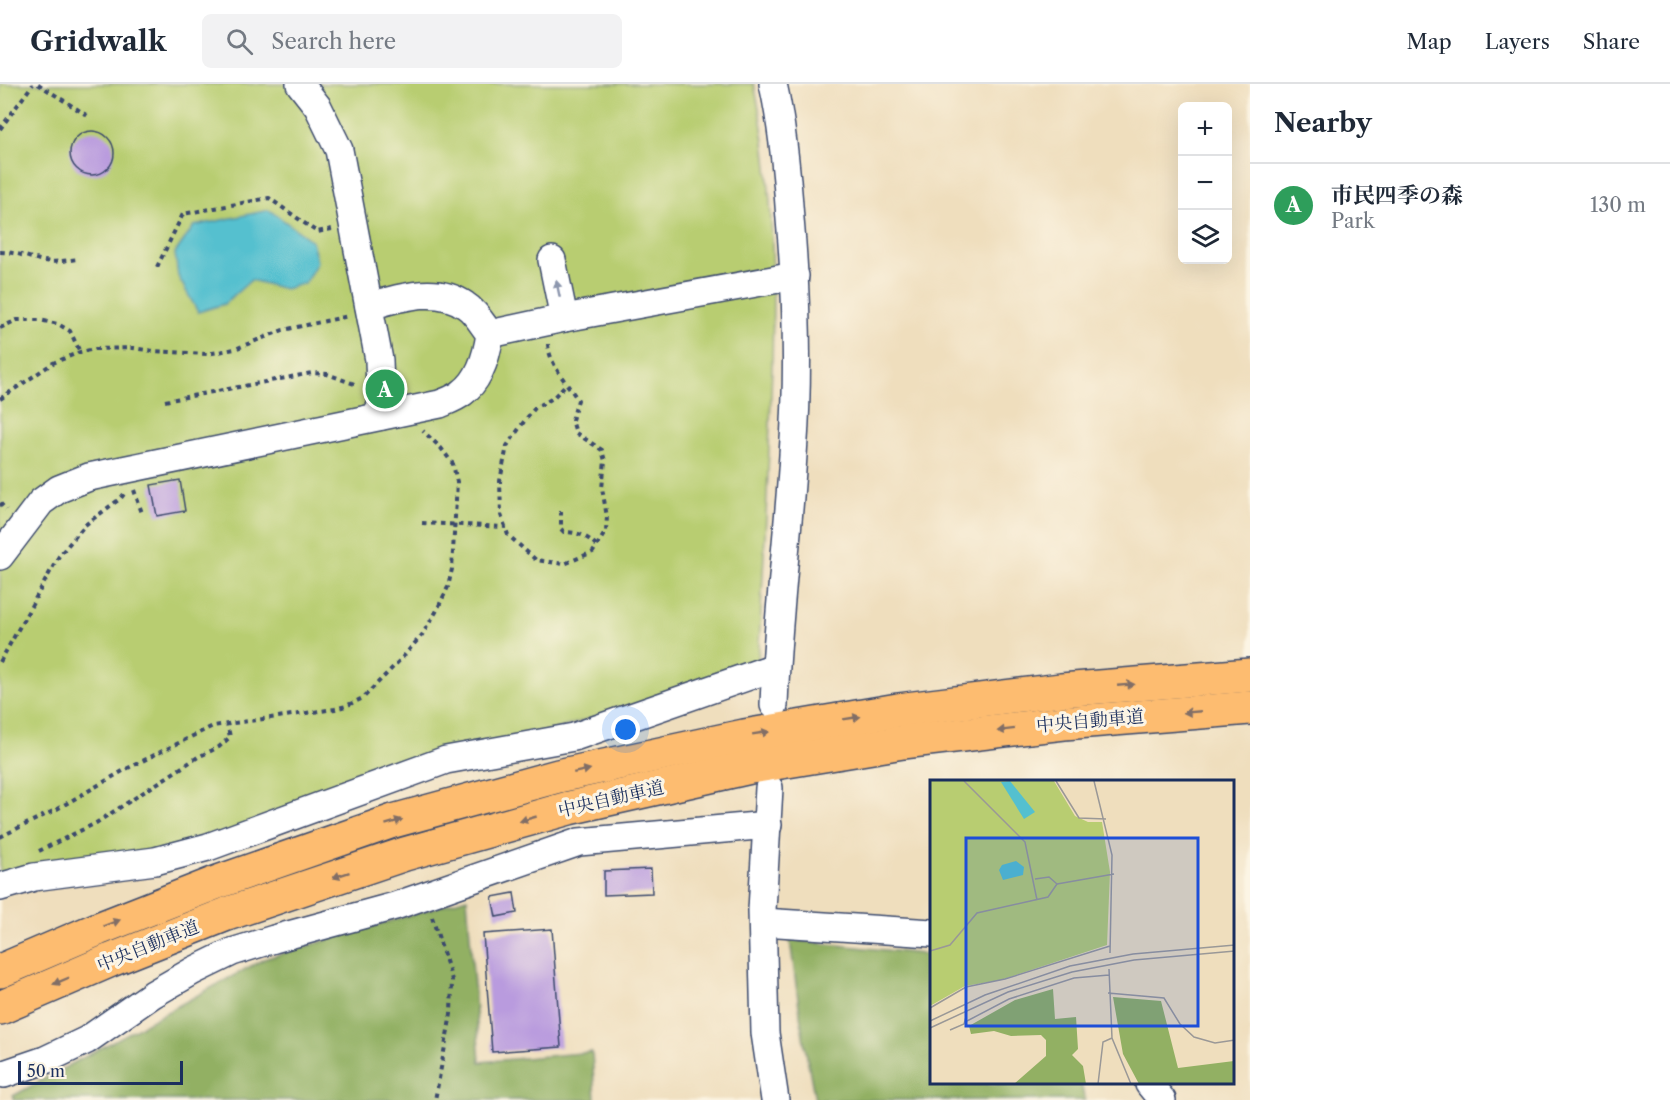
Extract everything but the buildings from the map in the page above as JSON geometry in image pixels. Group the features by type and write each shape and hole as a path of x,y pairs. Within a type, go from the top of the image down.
{"highway":[{"name":"中央自動車道","path":"0,971 98,929 240,874 393,821 558,776 744,735 898,710 1061,690 1250,675"},
{"name":"中央自動車道","path":"0,1008 111,960 227,914 405,854 569,808 751,767 903,742 1064,723 1250,708"}],"street":[{"path":"300,84 318,107 339,150 388,408"},
{"path":"773,84 787,172 795,276 797,388 774,705"},
{"path":"552,260 555,320"},
{"path":"490,334 795,276"},
{"path":"0,556 41,502 59,489 89,477 388,408 440,404 462,393 475,379 488,351 490,334 465,304 444,295 410,295 369,308"},
{"path":"0,886 34,877 155,861 208,847 446,760 574,737 775,667"},
{"path":"770,788 763,922 765,1033 775,1100"},
{"path":"2,1070 45,1060 87,1040 153,994 232,952 395,906 579,842 768,825"},
{"path":"763,922 930,933"},
{"path":"1151,1085 1162,1100"}],"path":[{"path":"0,129 33,84"},
{"path":"38,84 91,118"},
{"path":"157,267 183,214 269,198 316,232 353,225"},
{"path":"0,252 27,254 43,261 79,259"},
{"path":"0,399 53,363 80,352 95,349 133,348 207,354 235,349 283,330 369,308"},
{"path":"0,328 17,320 40,320 58,324 70,331 80,352"},
{"path":"555,320 549,354 578,400 572,420 576,433 602,450 605,460 602,488 607,517 606,531 593,552 564,564 536,560 508,535 501,515 500,481 507,446 535,408 553,398 567,383"},
{"path":"0,837 57,809 128,768 213,726 335,709 363,698 422,635 447,587 452,569 456,525 457,482 453,464 441,448 344,378 312,373 165,401"},
{"path":"0,662 59,556 85,525 121,498 127,490"},
{"path":"561,511 561,529 564,532 574,532 587,537 597,546"},
{"path":"422,523 506,527"},
{"path":"29,855 96,823 198,757 219,747 230,737 227,723"},
{"path":"425,896 452,980 451,1014 435,1100"}],"green space":[{"path":"0,84 754,84 766,154 773,295 769,440 758,661 753,667 184,847 0,879"},
{"path":"467,898 480,1062 592,1052 595,1100 13,1100 13,1096 264,959"},
{"path":"790,940 930,955 930,1085 1081,1085 1085,1100 815,1100 803,1036"}],"water":[{"path":"269,210 312,241 317,262 305,283 285,289 251,280 224,304 198,312 178,276 175,253 194,226"}],"place":[{"name":"市民四季の森","path":"385,389"}]}
